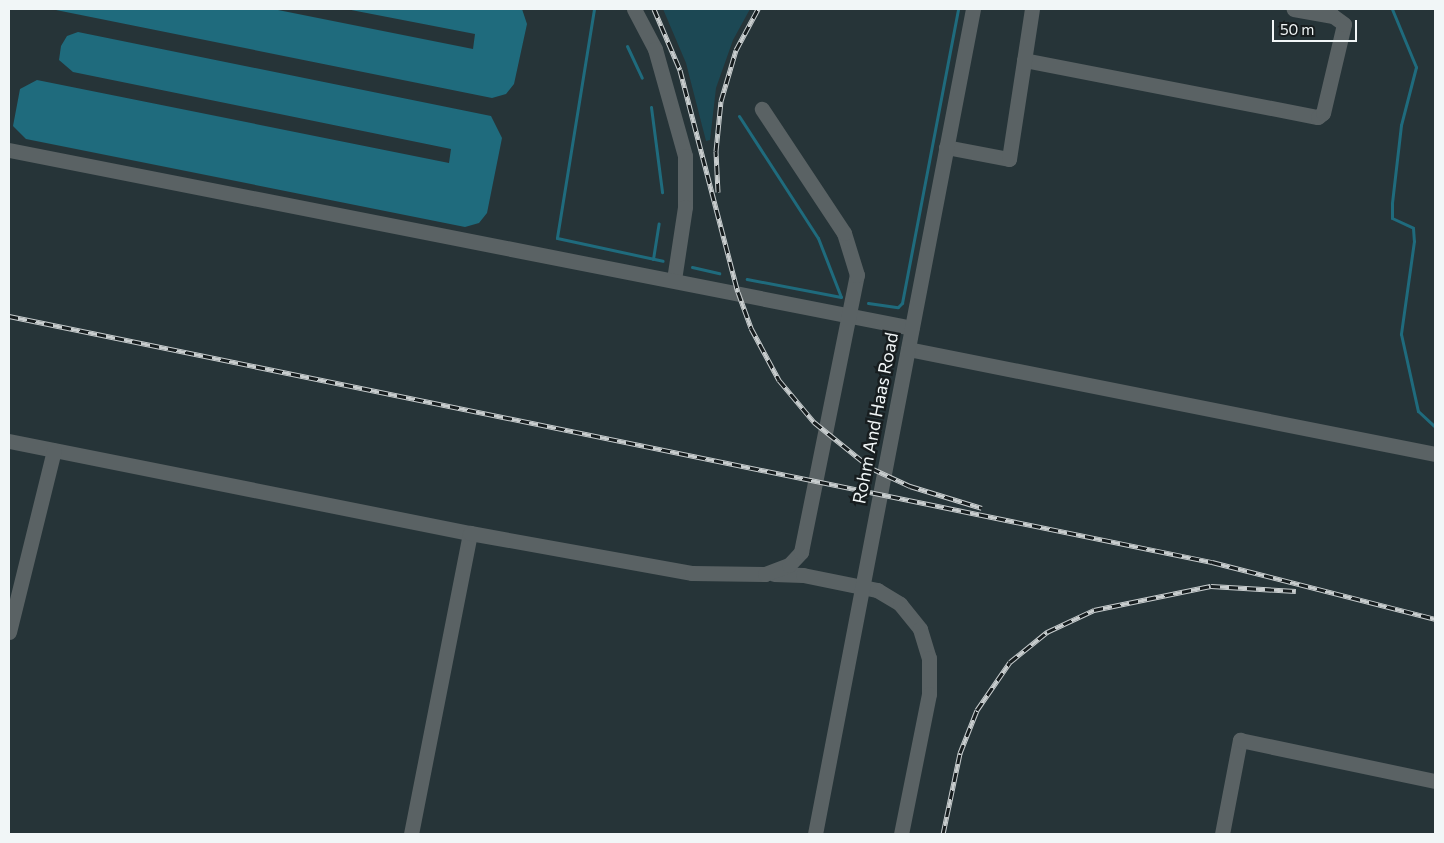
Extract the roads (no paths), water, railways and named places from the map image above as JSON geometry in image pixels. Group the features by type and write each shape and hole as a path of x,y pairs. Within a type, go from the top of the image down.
{"street":[{"path":"634,9 655,49 685,156 685,207 674,280"},
{"name":"Rohm And Haas Road","path":"815,834 973,9"},
{"path":"946,147 1008,159 1032,9"},
{"path":"1024,60 1318,117 1323,113 1342,33 1340,18 1294,9"},
{"path":"762,109 850,245 857,275 800,552 789,565 765,574"},
{"path":"9,150 912,328"},
{"path":"908,349 1435,454"},
{"path":"9,441 470,533 692,573 803,575 861,586 900,604 920,629 930,658 929,694 901,834"},
{"path":"9,632 54,450"},
{"path":"411,834 470,533"},
{"path":"1222,834 1240,740 1435,781"}],"waterway":[{"path":"594,9 557,238 663,261"},
{"path":"868,303 898,307 902,303 958,9"},
{"path":"1392,9 1416,67 1401,125 1392,203 1392,218 1413,228 1414,241 1401,334 1418,411 1435,427"},
{"path":"627,46 642,78"},
{"path":"651,107 662,192"},
{"path":"739,116 818,238 841,297 747,279"},
{"path":"653,259 659,223"},
{"path":"692,267 719,273"}],"railway":[{"path":"654,9 680,70 738,292 751,328 779,380 814,422 871,468 910,486 982,508"},
{"path":"718,192 716,151 721,101 736,50 758,9"},
{"path":"9,316 1212,562 1435,619"},
{"path":"943,834 960,753 977,710 1010,662 1047,632 1094,610 1211,586 1296,591"}]}
